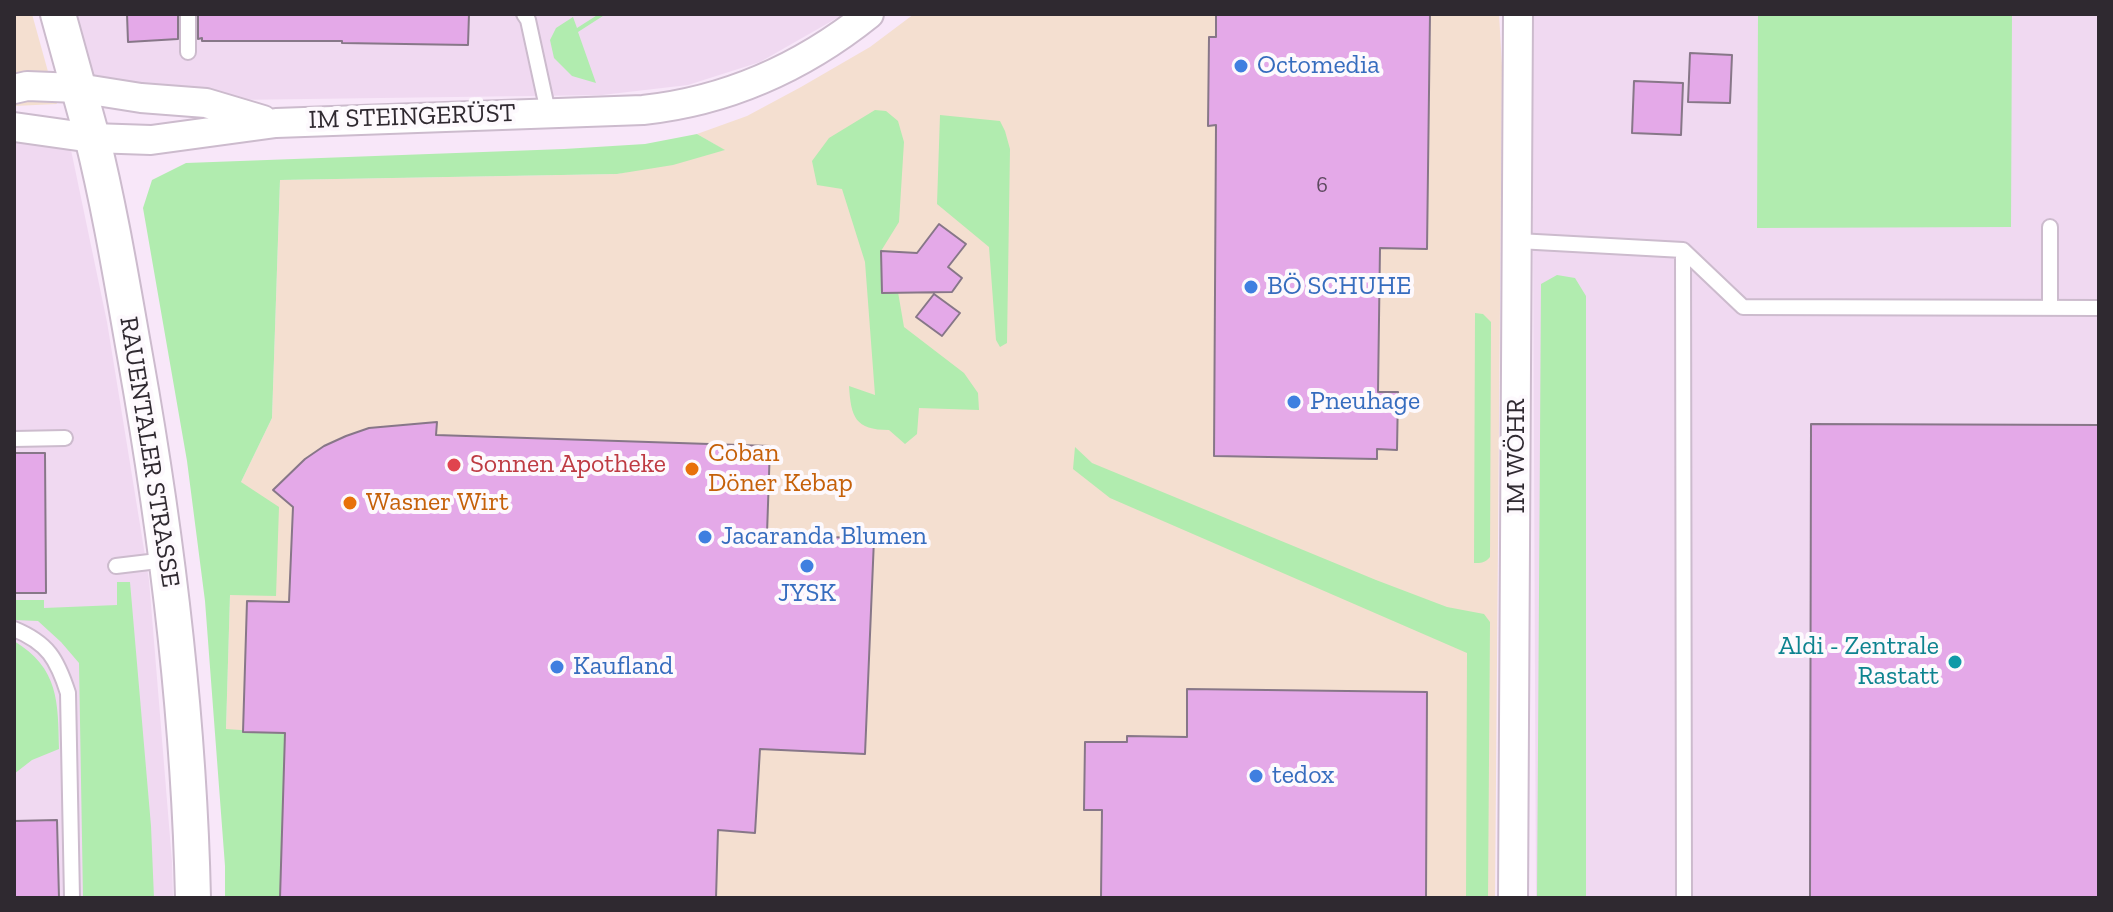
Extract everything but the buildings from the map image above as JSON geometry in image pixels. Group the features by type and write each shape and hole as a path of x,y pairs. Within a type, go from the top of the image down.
{"street":[{"name":"RAUENTALER STRASSE","path":"58,14 92,138 120,271 152,452 184,729 193,898"},
{"name":"IM STEINGERÜST","path":"14,127 92,138 151,140 276,123 643,110 690,104 733,91 789,67 869,14"},
{"name":"IM WÖHR","path":"1513,898 1518,14"},
{"name":"IM STEINGERÜST","path":"14,89 27,86 78,88 141,98 206,103 276,123"}],"lane":[{"path":"188,14 188,52"},
{"name":"IM STEINGERÜST","path":"524,14 528,20 548,112"},
{"path":"2050,227 2050,308"},
{"path":"1518,241 1683,250 1743,307 2099,308"},
{"path":"1683,250 1684,898"},
{"path":"14,439 65,438"},
{"path":"116,566 166,560"},
{"path":"14,629 46,649 60,667 68,693 72,898"}],"shaded area":[{"path":"14,14 32,14 57,104 14,106"},
{"path":"60,14 844,14 760,62 688,85 602,95 86,102"},
{"path":"914,14 1499,14 1502,66 1495,898 280,898 243,732 226,730 230,594 276,595 241,482 272,418 280,180 617,174 724,150 697,134 747,116 801,87 870,47"},
{"path":"1532,14 2099,14 2099,898 1536,898"},
{"path":"66,126 107,322 149,580 173,898 14,898 14,128"}],"green space":[{"path":"599,14 606,14 578,32 596,83 572,76 554,58 550,40 556,28 573,17 577,28"},
{"path":"1758,14 2012,14 2011,227 1757,228"},
{"path":"875,110 886,111 898,121 904,142 899,222 881,251 898,292 904,327 964,373 978,393 979,410 919,408 917,434 905,444 889,430 862,424 851,406 849,386 875,395 865,262 842,189 817,185 812,161 829,138"},
{"path":"940,115 1000,121 1010,149 1007,343 1000,347 996,340 989,247 937,204"},
{"path":"697,134 725,150 673,165 617,174 280,180 272,418 241,482 279,507 276,596 230,595 226,729 285,733 280,898 225,898 205,601 187,461 143,208 152,180 186,163 564,149 645,144"},
{"path":"1557,275 1575,278 1586,296 1586,898 1537,898 1541,284"},
{"path":"1475,313 1483,314 1491,322 1490,557 1474,563"},
{"path":"1075,447 1092,463 1376,580 1447,607 1484,614 1490,622 1488,898 1466,898 1467,653 1110,498 1073,469"},
{"path":"117,582 130,582 151,826 154,898 83,898 79,663 38,621 14,620 14,600 44,600 44,608 117,605"},
{"path":"14,641 29,651 48,675 56,701 59,749 32,760 14,774"}],"place":[{"name":"Octomedia","path":"1241,66"},
{"name":"BÖ SCHUHE","path":"1251,287"},
{"name":"Pneuhage","path":"1294,402"},
{"name":"Sonnen Apotheke","path":"454,465"},
{"name":"Coban Döner Kebap","path":"692,469"},
{"name":"Wasner Wirt","path":"350,503"},
{"name":"Jacaranda Blumen","path":"705,537"},
{"name":"JYSK","path":"807,566"},
{"name":"Aldi - Zentrale Rastatt","path":"1955,662"},
{"name":"Kaufland","path":"557,667"},
{"name":"tedox","path":"1256,776"}]}
